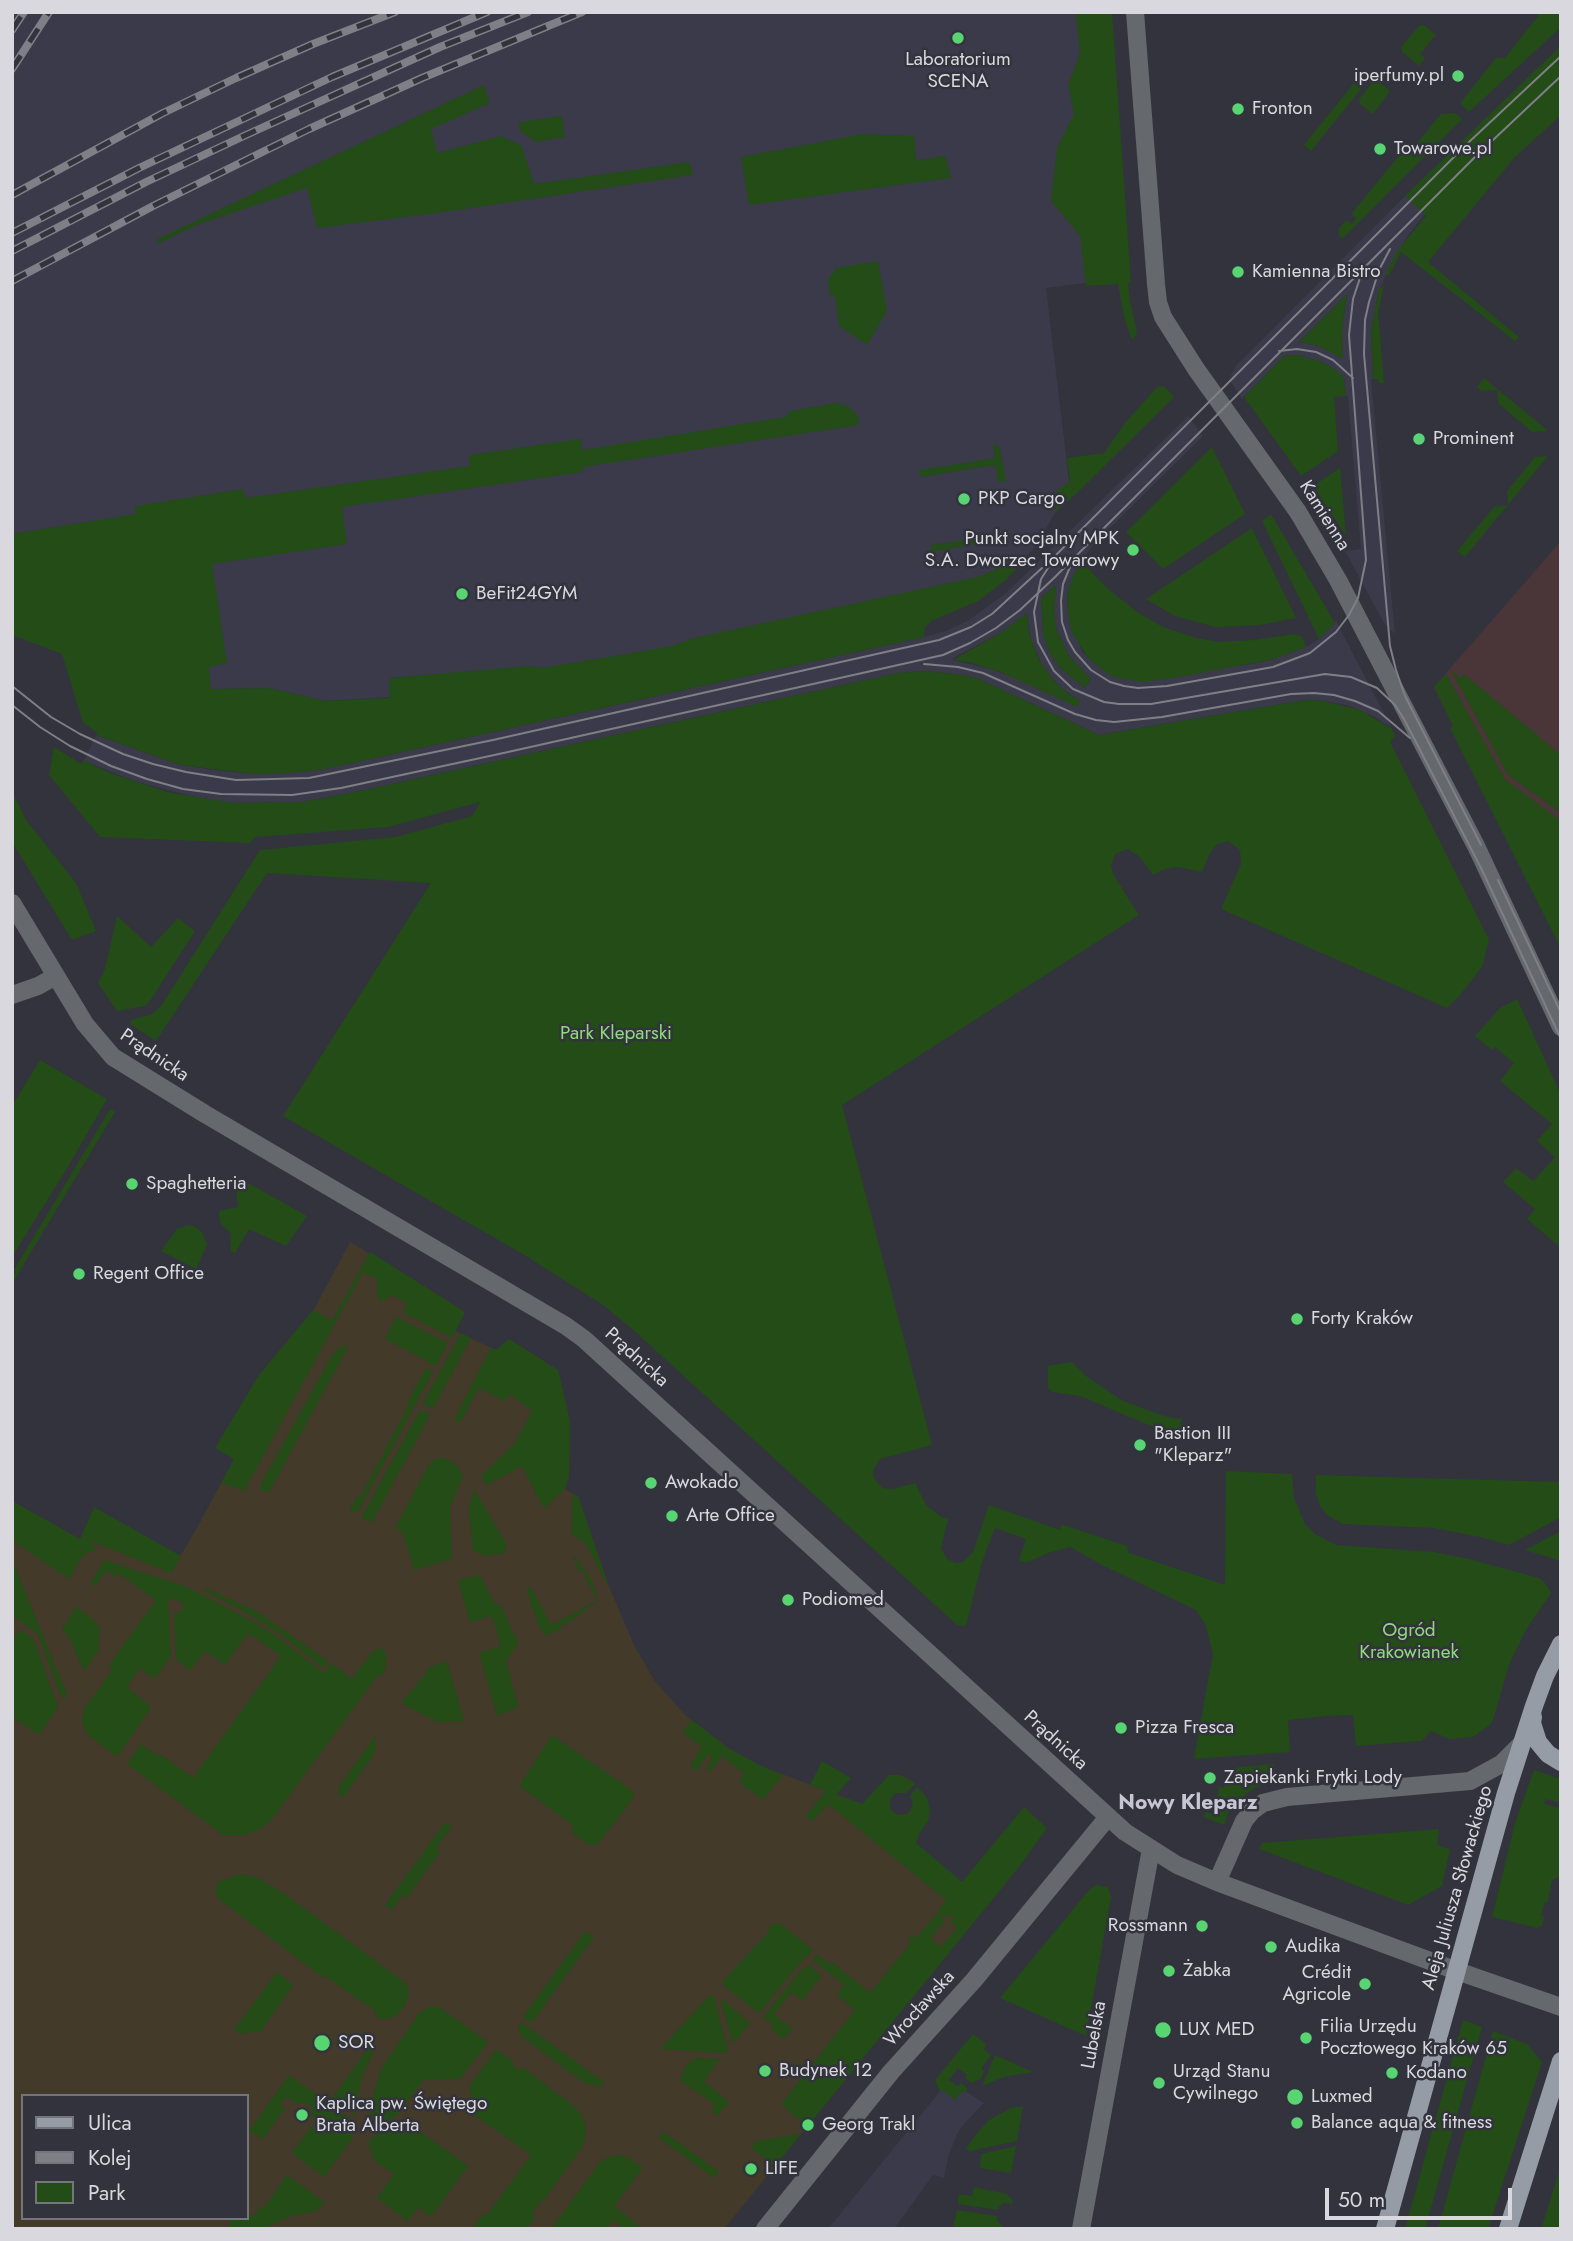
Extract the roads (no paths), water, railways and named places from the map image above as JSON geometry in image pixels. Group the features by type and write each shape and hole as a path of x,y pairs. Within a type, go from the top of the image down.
{"main road":[{"name":"Aleja Juliusza Słowackiego","path":"1385,2229 1503,1804 1534,1706 1561,1644"},
{"path":"1534,1706 1532,1723 1538,1742 1548,1754 1561,1762"},
{"path":"1508,2229 1561,2061"}],"street":[{"name":"Kamienna","path":"1135,12 1156,284 1163,317 1196,369 1298,512 1338,580 1476,846 1561,1027"},
{"name":"Prądnicka","path":"12,903 93,1035 113,1058 510,1292 584,1339 1108,1817 1151,1849 1177,1865 1217,1882 1561,2007"},
{"path":"12,995 56,976"},
{"path":"1217,1882 1244,1821 1263,1803 1287,1797 1470,1781 1501,1764 1523,1742"},
{"name":"Wrocławska","path":"765,2229 891,2072 974,1980 1108,1817"},
{"name":"Lubelska","path":"1081,2229 1151,1849"}],"tram line":[{"path":"1561,56 1469,142 1057,554 1041,579 1034,612 1038,642 1054,671 1073,689 1104,702 1151,704 1325,674 1351,677 1377,688 1395,705 1404,719 1482,870 1561,1039"},
{"path":"12,705 70,746 111,766 147,779 183,789 221,794 292,795 341,788 943,655 996,628 1020,610 1476,156 1561,76"},
{"path":"1390,249 1379,270 1369,302 1365,320 1364,354 1390,646 1405,696 1481,845"},
{"path":"1070,567 1063,584 1061,601 1062,622 1068,640 1091,670 1110,682 1124,686 1167,686 1273,667 1310,653 1336,632 1358,598 1366,560 1349,335 1353,299 1362,272"},
{"path":"1279,351 1297,349 1316,352 1333,360 1353,378"},
{"path":"12,686 51,717 80,734 123,754 153,764 236,780 309,778 493,740 939,640 971,627 992,614 1042,568"},
{"path":"924,664 958,667 983,673 1075,714 1114,722 1162,717 1291,694 1334,695 1378,711 1410,738"},
{"path":"1498,880 1561,1013"}],"railway":[{"path":"12,30 24,12"},
{"path":"12,69 49,12"},
{"path":"12,195 163,113 236,78 395,12"},
{"path":"12,233 139,168 332,77 487,12"},
{"path":"12,251 146,182 246,135 440,47 528,12"},
{"path":"12,281 153,206 309,129 422,78 582,12"}],"place":[{"name":"Laboratorium SCENA","path":"958,38"},
{"name":"iperfumy.pl","path":"1458,76"},
{"name":"Fronton","path":"1238,109"},
{"name":"Towarowe.pl","path":"1380,149"},
{"name":"Kamienna Bistro","path":"1238,272"},
{"name":"Prominent","path":"1419,439"},
{"name":"PKP Cargo","path":"964,499"},
{"name":"Punkt socjalny MPK S.A. Dworzec Towarowy","path":"1133,550"},
{"name":"BeFit24GYM","path":"462,594"},
{"name":"Spaghetteria","path":"132,1184"},
{"name":"Regent Office","path":"79,1274"},
{"name":"Forty Kraków","path":"1297,1319"},
{"name":"Bastion III \"Kleparz\"","path":"1140,1445"},
{"name":"Awokado","path":"651,1483"},
{"name":"Arte Office","path":"672,1516"},
{"name":"Podiomed","path":"788,1600"},
{"name":"Pizza Fresca","path":"1121,1728"},
{"name":"Zapiekanki Frytki Lody","path":"1210,1778"},
{"name":"Rossmann","path":"1202,1926"},
{"name":"Audika","path":"1271,1947"},
{"name":"Żabka","path":"1169,1971"},
{"name":"Crédit Agricole","path":"1365,1984"},
{"name":"LUX MED","path":"1163,2030"},
{"name":"Filia Urzędu Pocztowego Kraków 65","path":"1306,2038"},
{"name":"SOR","path":"322,2043"},
{"name":"Budynek 12","path":"765,2071"},
{"name":"Kodano","path":"1392,2073"},
{"name":"Urząd Stanu Cywilnego","path":"1159,2083"},
{"name":"Luxmed","path":"1295,2097"},
{"name":"Kaplica pw. Świętego Brata Alberta","path":"302,2115"},
{"name":"Balance aqua & fitness","path":"1297,2123"},
{"name":"Georg Trakl","path":"808,2125"},
{"name":"LIFE","path":"751,2169"}],"district":[{"name":"Nowy Kleparz","path":"1188,1804"}],"park label":[{"name":"Park Kleparski","path":"616,1034"},
{"name":"Ogród Krakowianek","path":"1409,1642"}]}
